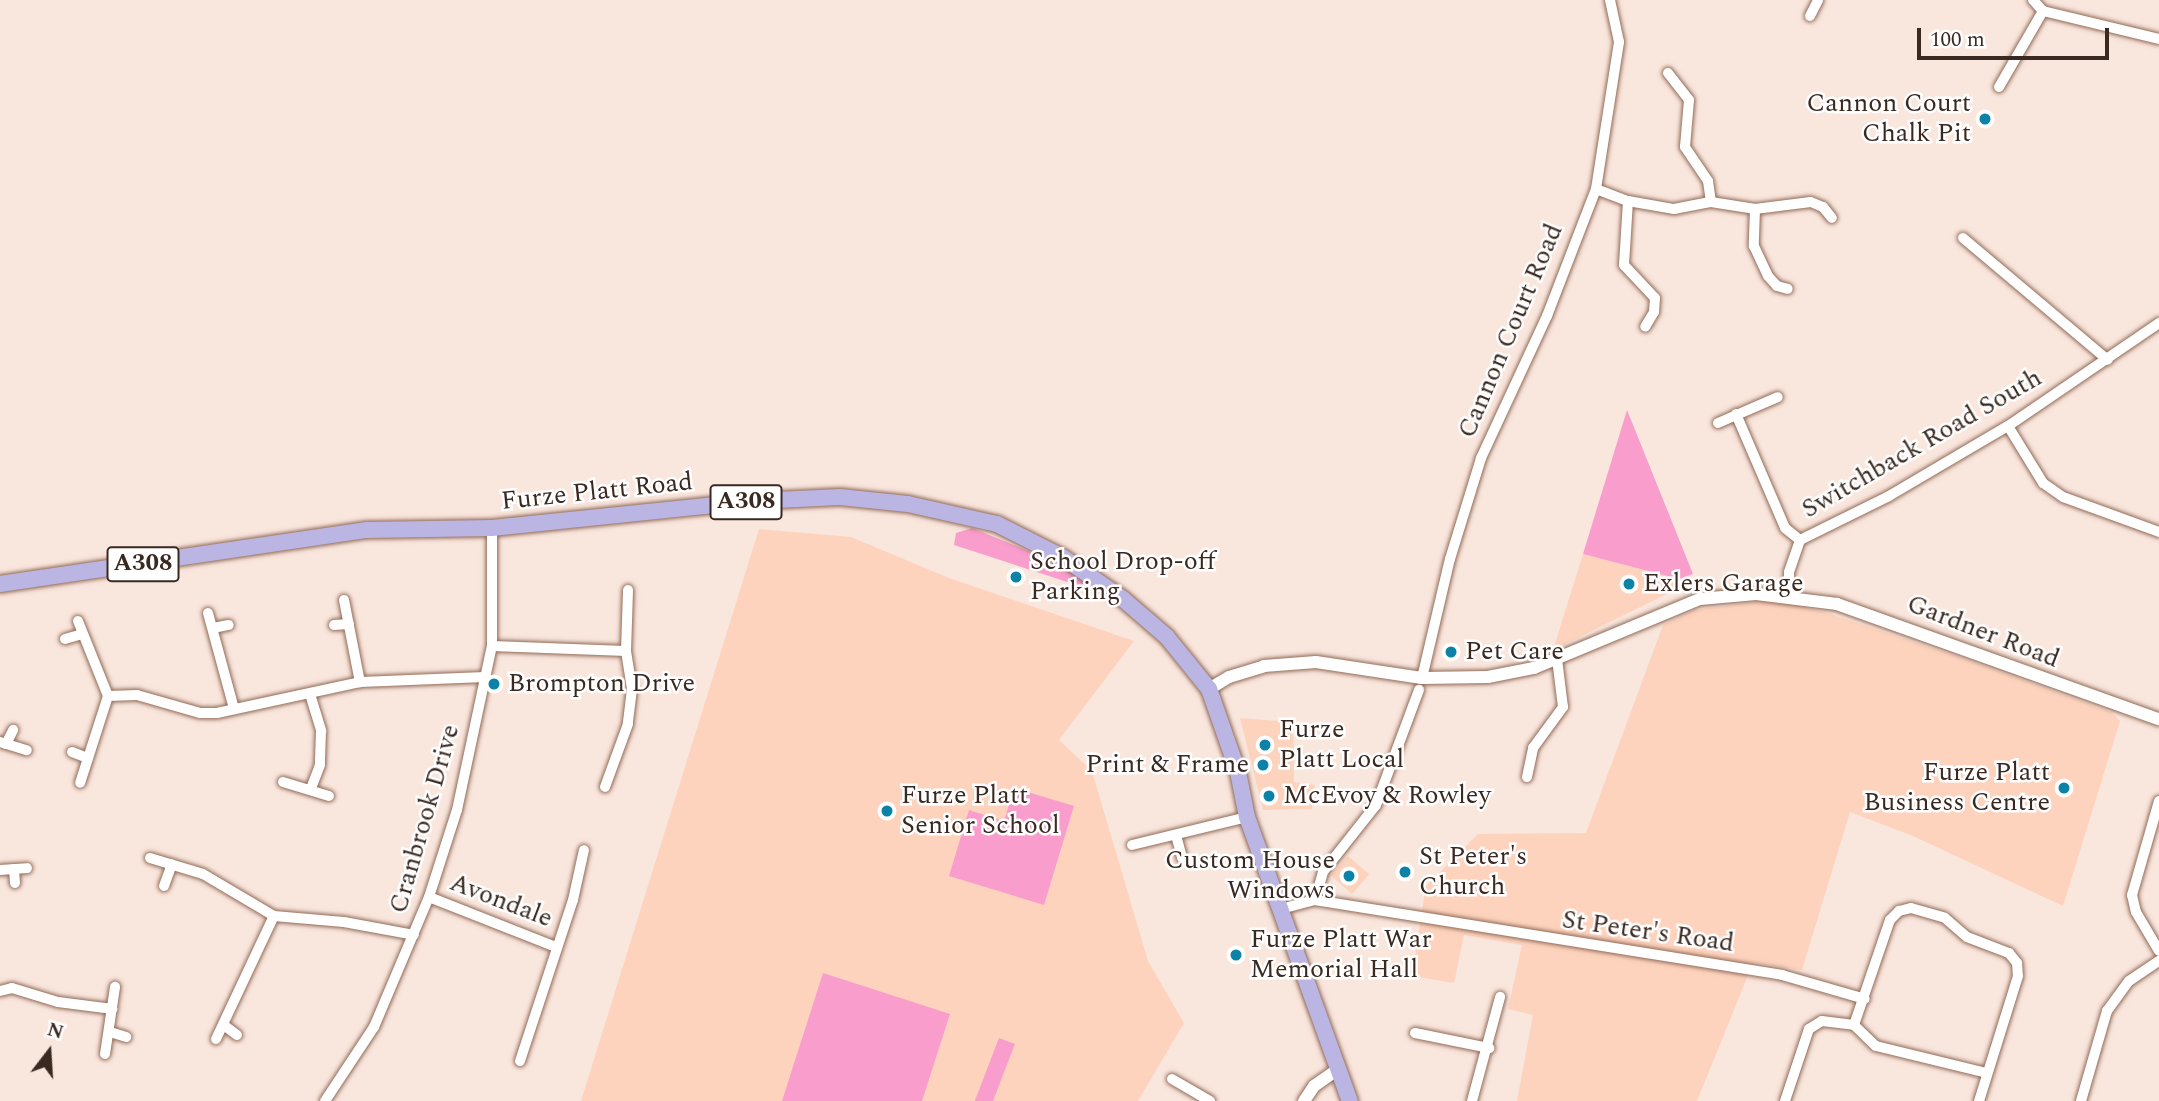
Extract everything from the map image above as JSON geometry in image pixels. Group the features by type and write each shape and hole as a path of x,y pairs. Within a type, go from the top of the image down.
{"main road":[{"name":"Furze Platt Road","path":"0,584 367,530 492,528 629,512 840,497 955,513 997,524 1064,558 1104,585 1167,637 1209,689 1238,772 1247,817 1350,1101"}],"street":[{"name":"Cannon Court Road","path":"1315,900 1323,872 1376,805 1421,684 1450,559 1481,458 1546,316 1596,189 1619,41 1610,0"},
{"path":"1810,16 1818,0"},
{"path":"2032,0 2043,11 2159,39"},
{"path":"1999,87 2043,11"},
{"path":"1668,73 1689,100 1685,147 1708,181 1710,202"},
{"path":"1596,189 1628,201 1674,209 1710,202 1755,209 1811,202 1823,206 1832,218"},
{"path":"1628,201 1624,265 1655,298 1654,312 1645,327"},
{"path":"1755,209 1754,246 1768,276 1788,289"},
{"path":"1963,237 2108,360"},
{"name":"Switchback Road South","path":"1789,596 1789,572 1800,540 1889,496 2008,426 2159,323"},
{"path":"1718,423 1779,397"},
{"path":"1736,414 1785,528 1800,540"},
{"path":"2008,426 2043,483 2063,497 2159,531"},
{"name":"Cranbrook Drive","path":"325,1101 374,1027 429,897 462,790 492,646 492,528"},
{"path":"605,787 628,724 632,689 626,652 628,590"},
{"path":"1209,689 1228,677 1264,666 1316,662 1421,684 1488,677 1557,659 1700,599 1789,596"},
{"name":"Gardner Road","path":"1789,596 1837,604 1946,639 2082,694 2159,719"},
{"path":"344,600 360,682"},
{"path":"208,613 233,709"},
{"path":"78,621 108,696 80,783"},
{"path":"334,625 349,624"},
{"path":"213,628 229,625"},
{"path":"65,639 82,634"},
{"path":"492,646 626,652"},
{"path":"1527,777 1533,748 1563,707 1557,659"},
{"path":"108,696 136,695 200,713 233,709 360,682 485,677"},
{"path":"310,694 321,732 320,765 311,789"},
{"path":"12,730 3,743 27,750"},
{"path":"72,752 88,758"},
{"path":"283,782 329,796"},
{"path":"2159,801 2132,895 2136,912 2159,951"},
{"path":"1132,845 1247,817"},
{"path":"1176,835 1182,858"},
{"name":"Avondale","path":"520,1061 573,900 584,850"},
{"path":"150,858 203,874 274,916 344,922 414,935"},
{"path":"164,887 172,864"},
{"path":"0,870 27,868"},
{"path":"14,869 15,883"},
{"name":"Avondale","path":"429,897 556,947"},
{"name":"St Peter's Road","path":"1281,909 1315,900 1802,979 1865,999"},
{"path":"1854,1025 1890,920 1904,909 1945,918 1967,937 2008,953 2017,963 2018,976 1979,1101"},
{"path":"216,1039 225,1026 274,916"},
{"path":"2081,1101 2107,1012 2129,981 2159,961"},
{"path":"105,1054 115,987"},
{"path":"0,991 12,988 58,1002 113,1009"},
{"path":"1472,1101 1489,1048 1500,997"},
{"path":"1785,1101 1812,1026 1822,1021 1854,1025 1876,1046 1987,1073"},
{"path":"225,1026 237,1035"},
{"path":"110,1032 126,1037"},
{"path":"1415,1033 1489,1048"},
{"path":"1304,1101 1314,1086 1338,1069"},
{"path":"1172,1079 1207,1100"}],"shaded area":[{"path":"1627,410 1693,574 1679,579 1583,554"},
{"path":"972,528 1055,562 1082,577 1086,588 954,545 956,533"},
{"name":"Furze Platt Senior School","path":"759,529 851,537 949,578 1134,641 1059,740 1092,771 1148,961 1184,1023 1138,1101 581,1101"},
{"path":"1583,554 1679,579 1681,587 1553,650"},
{"path":"1770,600 1824,612 1956,656 2111,712 2120,721 2063,906 1913,836 1850,812 1802,970 1753,963 1697,1101 1517,1101 1533,1015 1508,1009 1522,945 1464,935 1454,983 1412,976 1426,886 1478,834 1586,833 1663,625 1694,610"},
{"path":"1240,718 1293,722 1294,782 1315,785 1312,809 1263,810"},
{"path":"1014,788 1074,806 1044,905 949,876 969,810 1004,821"},
{"name":"Custom House Windows","path":"1348,856 1369,874 1352,894 1331,876"},
{"path":"823,973 950,1014 922,1101 782,1101"},
{"path":"999,1038 1015,1044 993,1101 975,1101"}],"place":[{"name":"Cannon Court Chalk Pit","path":"1985,119"},
{"name":"School Drop-off Parking","path":"1016,577"},
{"name":"Exlers Garage","path":"1629,584"},
{"name":"Pet Care","path":"1451,652"},
{"name":"Brompton Drive","path":"494,684"},
{"name":"Furze Platt Local","path":"1265,745"},
{"name":"Print & Frame","path":"1263,765"},
{"name":"Furze Platt Business Centre","path":"2064,788"},
{"name":"McEvoy & Rowley","path":"1269,796"},
{"name":"Furze Platt Senior School","path":"887,811"},
{"name":"St Peter's Church","path":"1405,872"},
{"name":"Custom House Windows","path":"1349,876"},
{"name":"Furze Platt War Memorial Hall","path":"1236,955"}]}
